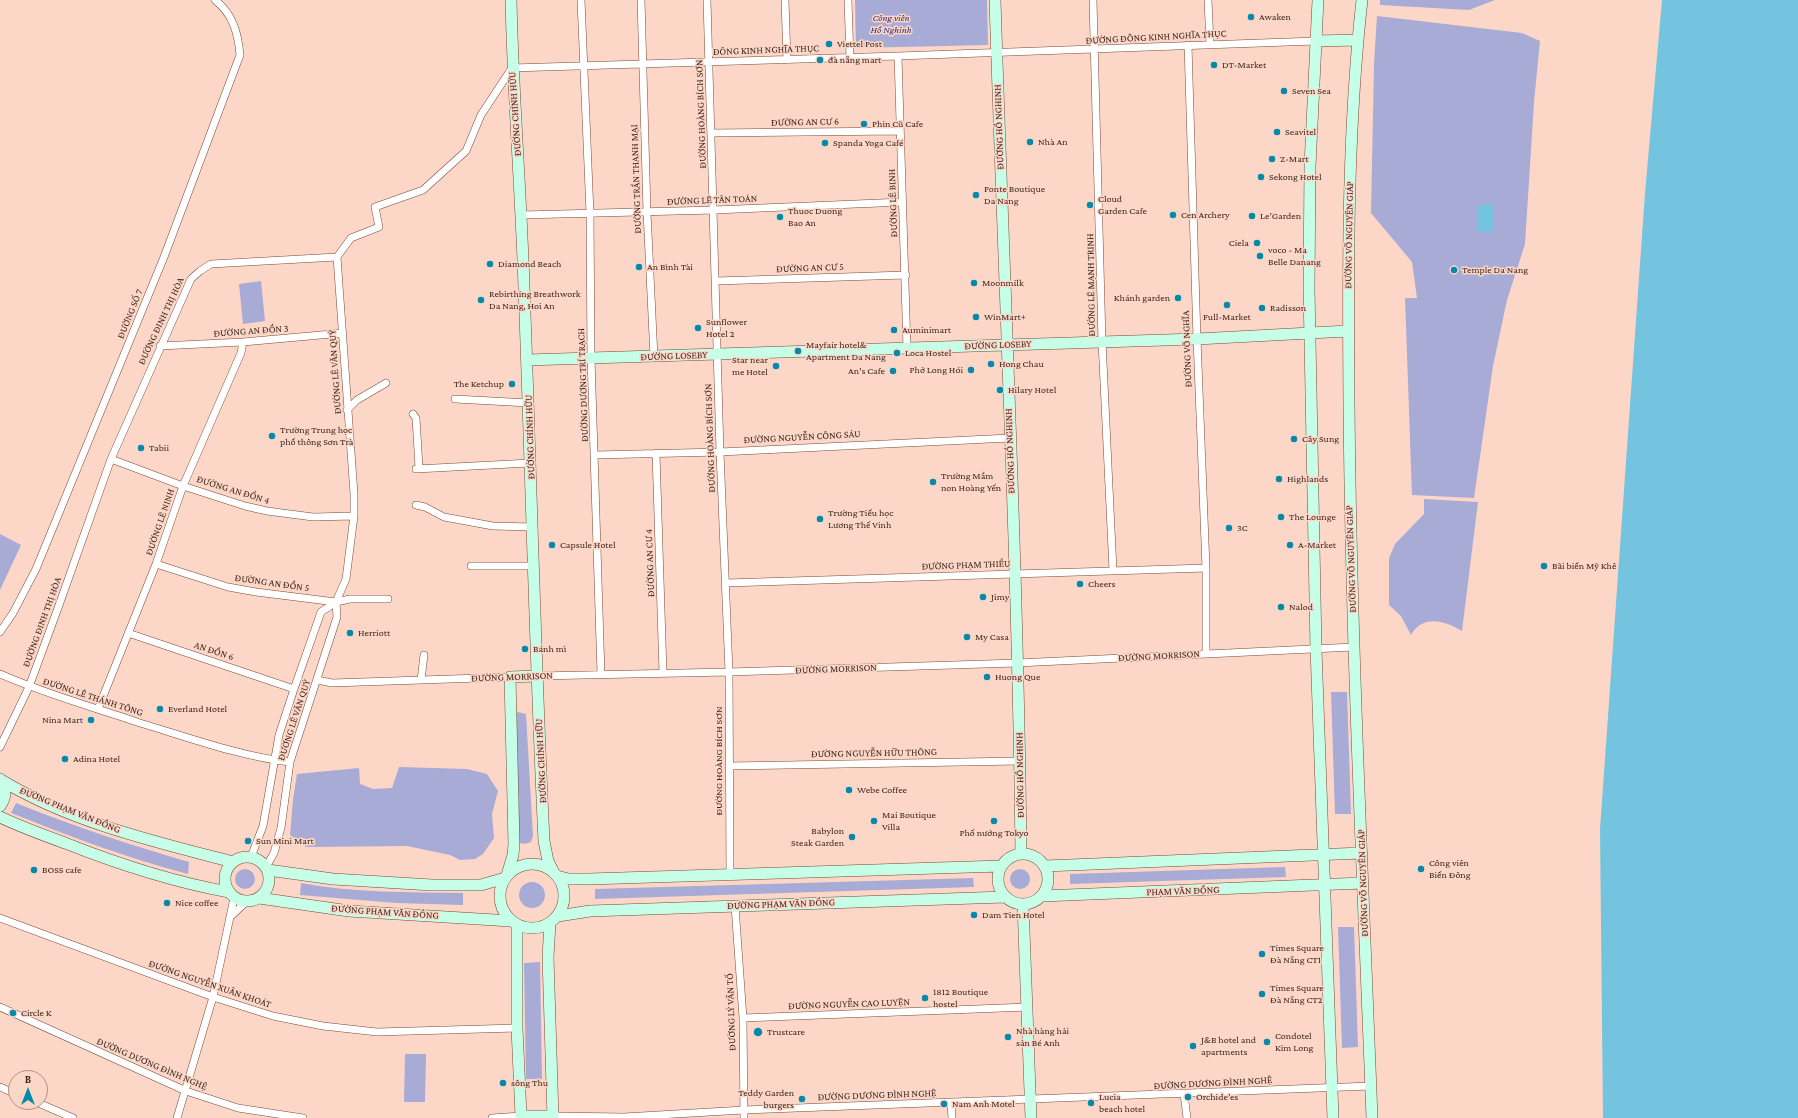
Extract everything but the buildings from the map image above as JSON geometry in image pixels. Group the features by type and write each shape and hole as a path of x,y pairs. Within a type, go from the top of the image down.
{"main road":[{"name":"ĐƯỜNG CHÍNH HỮU","path":"510,0 512,68 522,215 537,676 544,841 548,862 556,874"},
{"name":"ĐƯỜNG HỒ NGHINH","path":"995,0 1020,761 1021,854"},
{"path":"1318,0 1310,166 1310,333 1316,649 1332,1118"},
{"name":"ĐƯỜNG VÕ NGUYÊN GIÁP","path":"1362,0 1358,40 1348,229 1348,332 1350,547 1372,1118"},
{"path":"1316,41 1358,40"},
{"name":"ĐƯỜNG LOSEBY","path":"527,360 907,349 1348,332"},
{"name":"ĐƯỜNG MORRISON","path":"510,677 537,676"},
{"path":"510,677 514,844 513,855 500,889 499,901 502,908 514,923 525,928 534,928 554,919"},
{"path":"0,780 5,792 4,799 0,806"},
{"name":"ĐƯỜNG PHẠM VĂN ĐỒNG","path":"0,780 23,793 96,822 142,837 233,862"},
{"path":"0,817 84,851 137,870 231,895 246,902 259,898 269,886 270,881 267,868"},
{"path":"1045,866 1362,853"},
{"path":"1021,854 1030,855 1038,859 1045,866 1049,878 1048,885 1042,896 1030,904 1013,902 1005,897 999,885 998,879 1001,866 1006,860 1021,854"},
{"path":"231,895 226,887 225,876 229,866 238,858 251,857 257,859 267,868 340,880 432,885 481,885 506,876 518,867 530,864 539,864 556,874 568,878 589,880 1001,866"},
{"path":"514,923 521,1116 553,1117 548,957 554,919 564,900 563,887 556,874"},
{"path":"1325,885 1363,883"},
{"name":"PHẠM VĂN ĐỒNG","path":"1042,896 1325,885"},
{"name":"ĐƯỜNG PHẠM VĂN ĐỒNG","path":"554,919 590,910 1005,897"},
{"name":"ĐƯỜNG PHẠM VĂN ĐỒNG","path":"259,898 349,911 514,923"},
{"path":"1023,904 1031,1118"}],"street":[{"name":"ĐƯỜNG SỐ 7","path":"0,632 13,614 39,562 164,257 240,55 239,40 234,23 222,6 215,0"},
{"name":"ĐƯỜNG DƯƠNG TRÍ TRẠCH","path":"581,0 590,214 592,358 601,674"},
{"name":"ĐƯỜNG TRẦN THANH MẠI","path":"641,0 647,212 654,357"},
{"name":"ĐƯỜNG HOÀNG BÍCH SƠN","path":"707,0 720,452 729,672 730,875"},
{"path":"785,0 787,60"},
{"path":"848,0 850,58"},
{"name":"ĐƯỜNG LÊ MẠNH TRINH","path":"1093,0 1102,341 1113,570"},
{"path":"1208,0 1210,44"},
{"name":"ĐƯỜNG ĐÔNG KINH NGHĨA THỤC","path":"996,52 1095,50 1210,44 1316,41"},
{"name":"ĐƯỜNG VÕ NGHĨA","path":"1188,45 1206,568 1206,653"},
{"name":"ĐÔNG KINH NGHĨA THỤC","path":"512,68 583,64 787,60 996,52"},
{"name":"ĐƯỜNG LÊ BINH","path":"898,56 906,275 907,349"},
{"path":"337,257 351,238 379,227 375,207 423,190 466,151 481,116 512,68"},
{"name":"ĐƯỜNG AN CƯ 6","path":"711,133 900,131"},
{"name":"ĐƯỜNG LÊ TÂN TOÁN","path":"522,215 714,210 903,202"},
{"name":"ĐƯỜNG LÊ VĂN QUÝ","path":"267,868 274,853 281,828 290,762 337,617 336,602 346,579 354,516 354,494 337,257"},
{"name":"ĐƯỜNG ĐINH THỊ HÒA","path":"0,747 29,687 111,459 191,278 211,264 337,257"},
{"name":"ĐƯỜNG AN CƯ 5","path":"716,281 906,275"},
{"name":"ĐƯỜNG AN ĐỒN 3","path":"160,346 243,342 343,333"},
{"name":"ĐƯỜNG LÊ NINH","path":"98,709 156,564 184,486 241,353 243,342"},
{"path":"348,410 357,400 386,383"},
{"path":"455,399 529,403"},
{"path":"413,414 416,418 417,469 530,463"},
{"name":"ĐƯỜNG NGUYỄN CÔNG SÁU","path":"595,455 720,452 1010,438"},
{"name":"ĐƯỜNG AN CƯ 4","path":"656,453 663,673"},
{"name":"ĐƯỜNG AN ĐỒN 4","path":"111,459 184,486 245,506 267,511 313,517 354,516"},
{"path":"416,505 425,507 444,517 493,526 532,527"},
{"name":"ĐƯỜNG AN ĐỒN 5","path":"156,564 228,587 336,602 350,599 388,599"},
{"path":"471,566 534,566"},
{"name":"ĐƯỜNG PHẠM THIỀU","path":"726,583 1206,568"},
{"name":"ĐƯỜNG LÊ VĂN QUÝ","path":"251,857 263,826 279,735 294,689 320,612 336,602"},
{"name":"AN ĐỒN 6","path":"128,633 294,689"},
{"name":"ĐƯỜNG MORRISON","path":"537,676 1017,663 1354,647"},
{"path":"420,680 424,655"},
{"name":"ĐƯỜNG LÊ THÁNH TÔNG","path":"0,674 29,687 192,739 274,760 290,762"},
{"name":"ĐƯỜNG MORRISON","path":"317,680 332,683 510,677"},
{"name":"ĐƯỜNG NGUYỄN HỮU THÔNG","path":"729,766 1020,761"},
{"path":"177,1118 213,997 230,917 231,895"},
{"path":"230,917 246,902"},
{"name":"ĐƯỜNG LÝ VĂN TỐ","path":"736,906 743,1018 744,1118"},
{"name":"ĐƯỜNG NGUYỄN XUÂN KHOÁT","path":"0,918 213,997 273,1016 323,1026 377,1032 517,1028"},
{"name":"ĐƯỜNG DƯƠNG ĐÌNH NGHỆ","path":"0,1007 186,1091 238,1108 302,1118"},
{"name":"ĐƯỜNG NGUYỄN CAO LUYỆN","path":"743,1018 1028,1007"},
{"name":"ĐƯỜNG DƯƠNG ĐÌNH NGHỆ","path":"553,1117 624,1118 744,1110 1370,1086"},
{"path":"1184,1094 1187,1118"},
{"path":"952,1103 952,1118"},
{"path":"48,1107 73,1118"},
{"path":"492,1118 521,1116"}],"green space":[{"name":"Công viên Hồ Nghinh","path":"855,0 987,0 988,45 856,48"},
{"path":"1380,0 1495,0 1469,10 1380,5"},
{"path":"1377,16 1522,33 1540,41 1534,102 1525,244 1507,300 1493,366 1474,498 1412,495 1405,298 1417,298 1412,262 1371,213 1374,64"},
{"path":"261,281 265,321 243,324 239,284"},
{"path":"1424,499 1478,502 1462,631 1449,624 1435,621 1422,624 1416,628 1411,635 1401,616 1389,605 1389,558 1395,544 1424,514"},
{"path":"0,534 21,545 0,590"},
{"path":"1331,692 1347,692 1351,814 1335,814"},
{"path":"518,712 526,714 533,836 531,842 524,844 517,841 513,715"},
{"path":"399,767 467,769 487,774 498,791 492,814 494,838 483,854 475,859 460,860 450,855 407,846 306,847 290,835 297,774 359,768 360,784 373,789 392,788"},
{"path":"16,803 102,835 189,862 188,874 98,846 11,813"},
{"path":"1285,867 1286,877 1070,884 1070,874"},
{"path":"245,869 252,872 255,879 252,886 245,889 238,886 235,879 238,872"},
{"path":"1020,869 1027,872 1030,879 1027,886 1020,889 1013,886 1010,879 1013,872"},
{"path":"973,878 974,887 595,899 595,889"},
{"path":"532,882 541,886 545,895 541,904 532,908 523,904 519,895 523,886"},
{"path":"301,883 341,889 463,893 463,905 396,903 300,895"},
{"path":"1338,927 1354,927 1358,1047 1342,1048"},
{"path":"540,962 542,1079 526,1079 524,963"},
{"path":"405,1054 426,1054 425,1102 404,1102"}],"shaded area":[{"path":"1662,0 1798,0 1798,1118 1603,1118 1600,829 1645,193"},
{"path":"1478,205 1493,205 1493,232 1478,232"}],"place":[{"name":"Awaken","path":"1251,17"},
{"name":"Viettel Post","path":"829,44"},
{"name":"đà nẵng mart","path":"820,60"},
{"name":"DT-Market","path":"1214,65"},
{"name":"Seven Sea","path":"1284,91"},
{"name":"Phin Cũ Cafe","path":"864,124"},
{"name":"Seavitel","path":"1277,132"},
{"name":"Nhà An","path":"1030,142"},
{"name":"Spanda Yoga Café","path":"825,143"},
{"name":"Z-Mart","path":"1272,159"},
{"name":"Sekong Hotel","path":"1261,177"},
{"name":"Ponte Boutique Da Nang","path":"976,195"},
{"name":"Cloud Garden Cafe","path":"1090,205"},
{"name":"Cen Archery","path":"1173,215"},
{"name":"Le’Garden","path":"1252,216"},
{"name":"Thuoc Duong Bao An","path":"780,217"},
{"name":"Ciela","path":"1257,243"},
{"name":"voco - Ma Belle Danang","path":"1260,256"},
{"name":"Diamond Beach","path":"490,264"},
{"name":"An Bình Tài","path":"639,267"},
{"name":"Temple Da Nang","path":"1454,270"},
{"name":"Moonmilk","path":"974,283"},
{"name":"Khánh garden","path":"1178,298"},
{"name":"Rebirthing Breathwork Da Nang, Hoi An","path":"481,300"},
{"name":"Full-Market","path":"1227,305"},
{"name":"Radisson","path":"1262,308"},
{"name":"WinMart+","path":"976,317"},
{"name":"Sunflower Hotel 2","path":"698,328"},
{"name":"Auminimart","path":"894,330"},
{"name":"Mayfair hotel& Apartment Da Nang","path":"798,351"},
{"name":"Loca Hostel","path":"897,353"},
{"name":"Hong Chau","path":"991,364"},
{"name":"Star near me Hotel","path":"776,366"},
{"name":"Phở Long Hói","path":"971,370"},
{"name":"An's Cafe","path":"893,371"},
{"name":"The Ketchup","path":"512,384"},
{"name":"Hilary Hotel","path":"1000,390"},
{"name":"Trường Trung học phổ thông Sơn Trà","path":"272,436"},
{"name":"Cây Sung","path":"1294,439"},
{"name":"Tabii","path":"141,448"},
{"name":"Highlands","path":"1279,479"},
{"name":"Trường Mầm non Hoàng Yến","path":"933,482"},
{"name":"The Lounge","path":"1281,517"},
{"name":"Trường Tiểu học Lương Thế Vinh","path":"820,519"},
{"name":"3C","path":"1229,528"},
{"name":"Capsule Hotel","path":"552,545"},
{"name":"A-Market","path":"1290,545"},
{"name":"Bãi biển Mỹ Khê","path":"1544,566"},
{"name":"Cheers","path":"1080,584"},
{"name":"Jimy","path":"983,597"},
{"name":"Nalod","path":"1281,607"},
{"name":"Herriott","path":"350,633"},
{"name":"My Casa","path":"967,637"},
{"name":"Bánh mì","path":"525,649"},
{"name":"Huong Que","path":"987,677"},
{"name":"Everland Hotel","path":"160,709"},
{"name":"Nina Mart","path":"91,720"},
{"name":"Adina Hotel","path":"65,759"},
{"name":"Webe Coffee","path":"849,790"},
{"name":"Mai Boutique Villa","path":"874,821"},
{"name":"Phố nướng Tokyo","path":"994,821"},
{"name":"Babylon Steak Garden","path":"852,837"},
{"name":"Sun Mini Mart","path":"248,841"},
{"name":"Công viên Biển Đông","path":"1421,869"},
{"name":"BOSS cafe","path":"34,870"},
{"name":"Nice coffee","path":"167,903"},
{"name":"Dam Tien Hotel","path":"974,915"},
{"name":"Times Square Đà Nẵng CT1","path":"1262,954"},
{"name":"Times Square Đà Nẵng CT2","path":"1262,994"},
{"name":"1812 Boutique hostel","path":"925,998"},
{"name":"Circle K","path":"13,1013"},
{"name":"Trustcare","path":"758,1032"},
{"name":"Nhà hàng hải sản Bé Anh","path":"1008,1037"},
{"name":"Condotel Kim Long","path":"1267,1042"},
{"name":"J&B hotel and apartments","path":"1193,1046"},
{"name":"sông Thu","path":"503,1083"},
{"name":"Orchide’es","path":"1188,1097"},
{"name":"Teddy Garden burgers","path":"802,1099"},
{"name":"Lucia beach hotel","path":"1091,1103"},
{"name":"Nam Anh Motel","path":"944,1104"}]}
